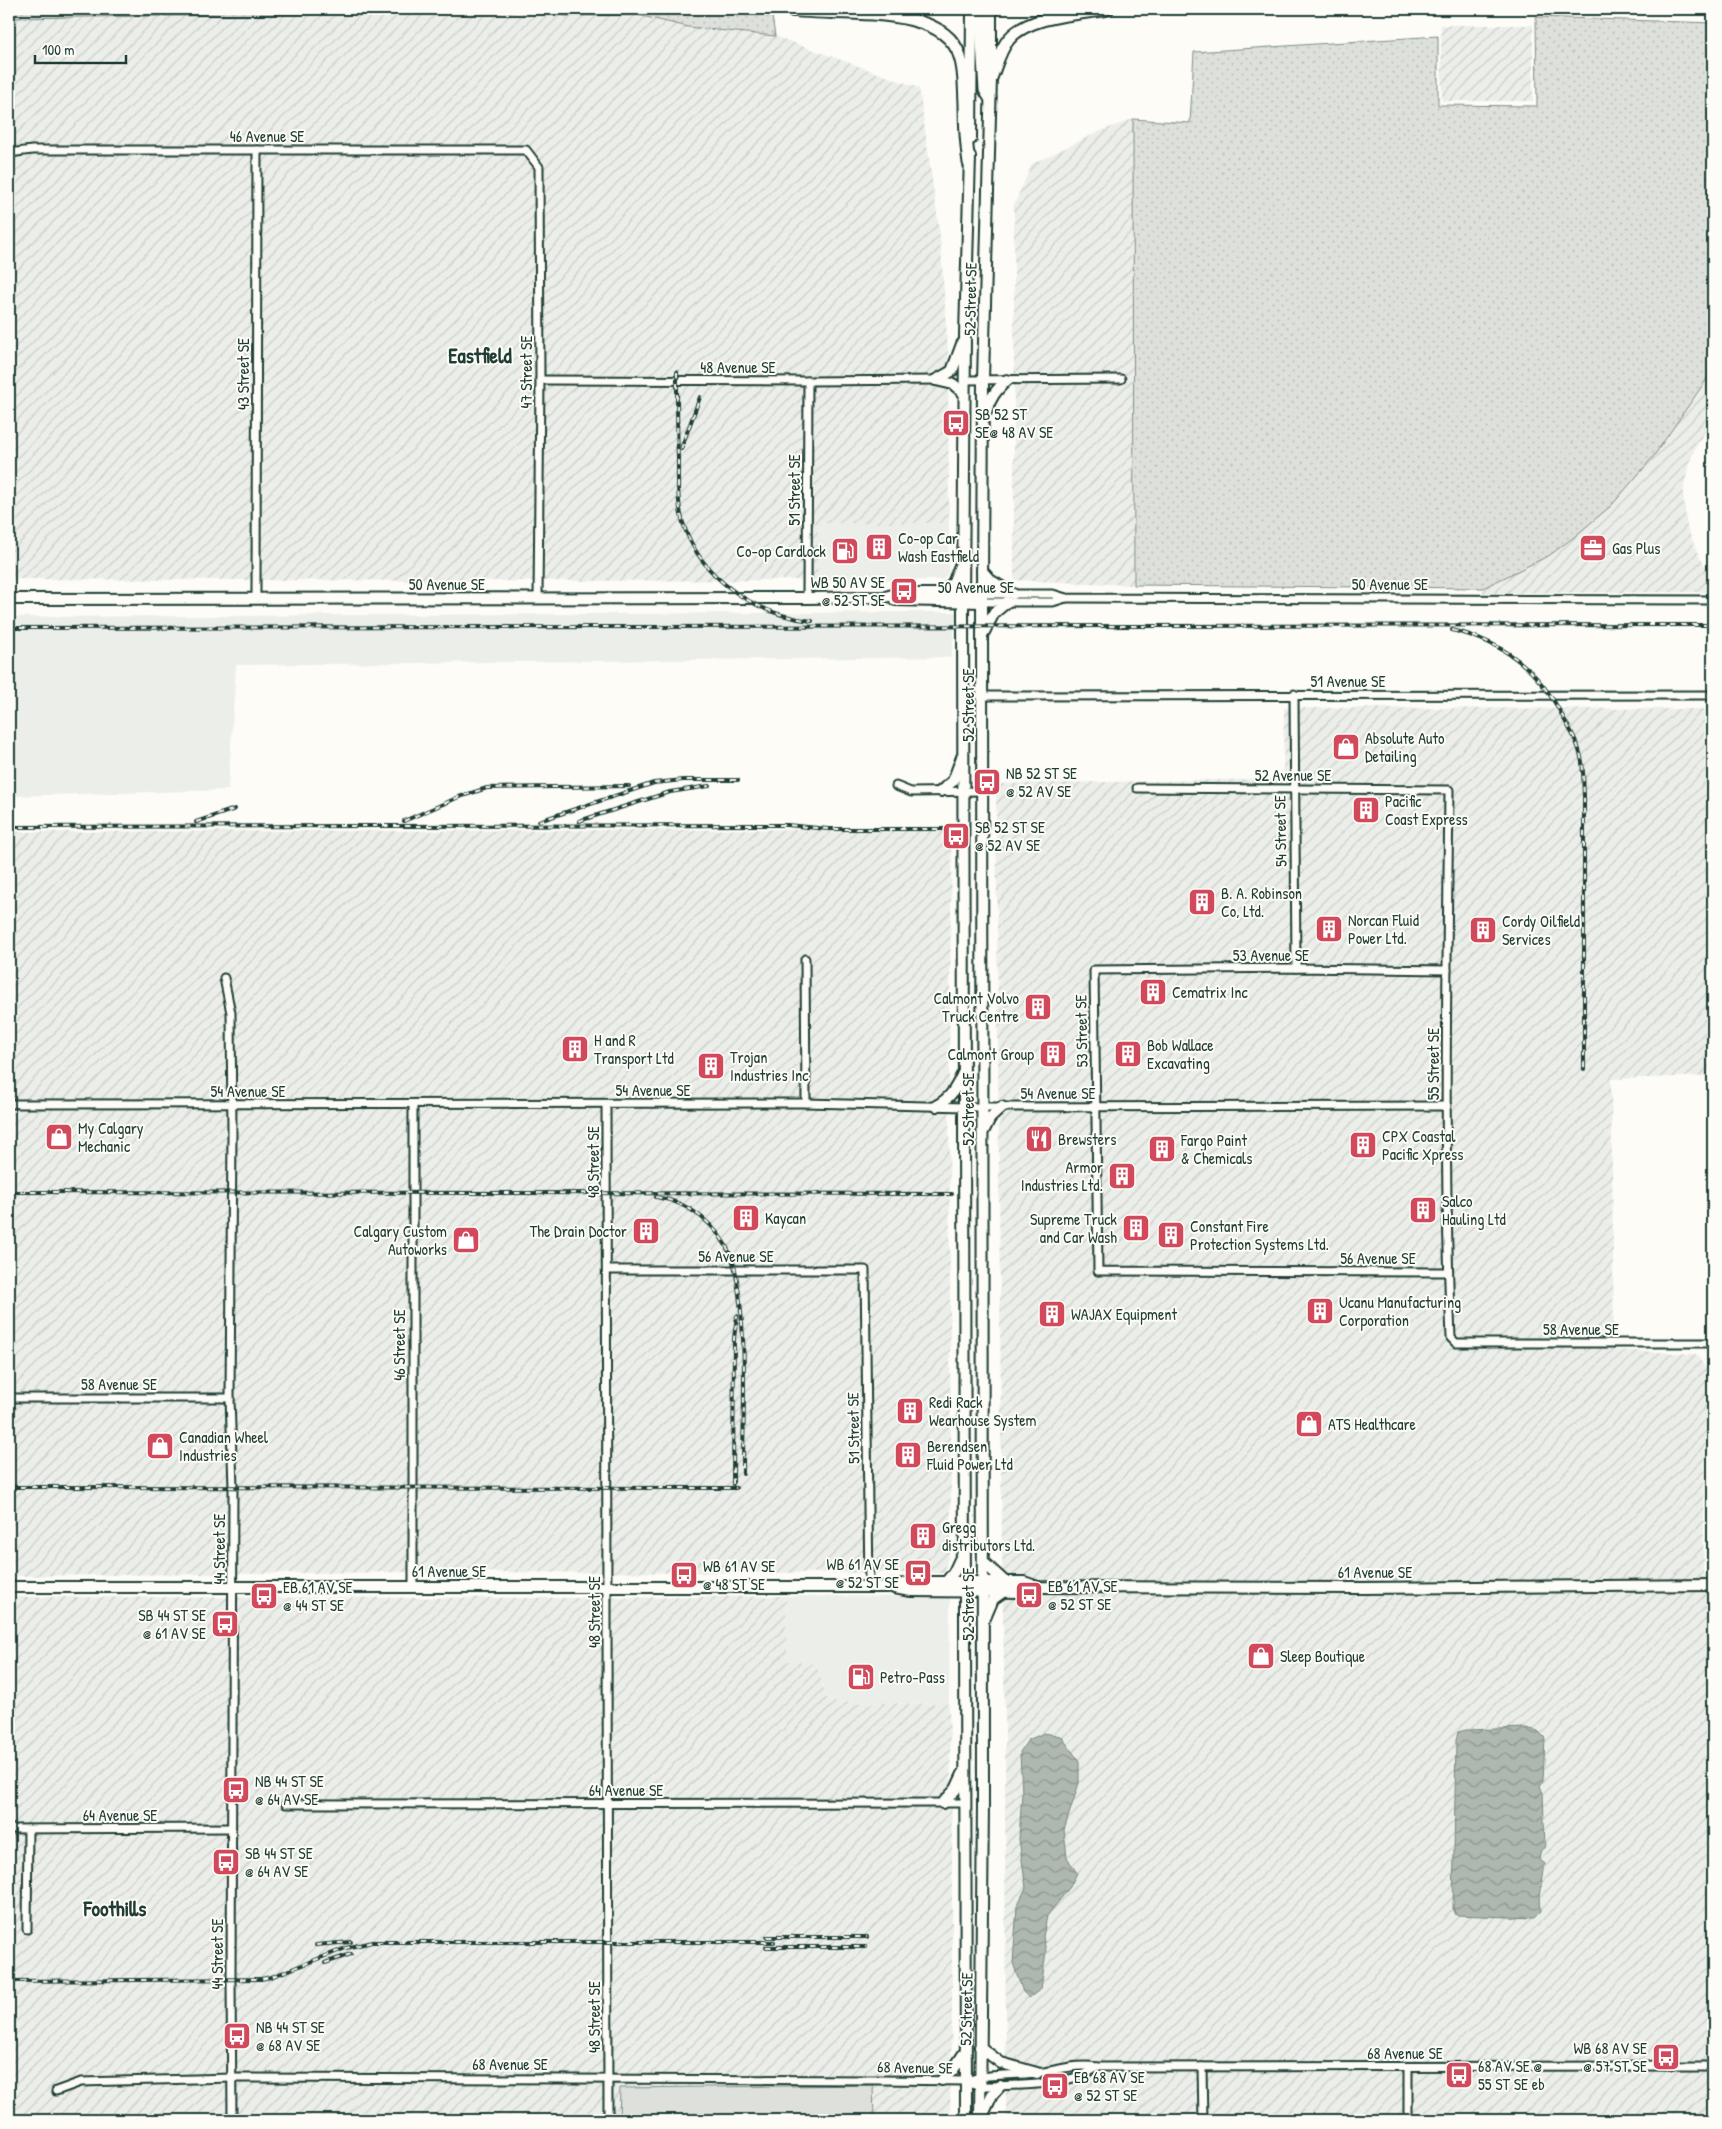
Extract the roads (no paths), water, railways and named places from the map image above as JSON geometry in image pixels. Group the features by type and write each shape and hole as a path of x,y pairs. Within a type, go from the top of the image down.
{"main road":[{"path":"784,9 901,17 925,23 938,29 951,40 961,58 964,80 966,139 970,163"},
{"name":"52 Street SE","path":"966,2120 964,1550 965,792 963,598 964,380 972,9"},
{"path":"980,9 985,90 990,98"},
{"name":"52 Street SE","path":"981,2120 983,1624 982,571 983,380 991,9"},
{"path":"991,78 1009,39 1022,28 1040,21 1108,9"},
{"path":"936,380 952,371 965,336"},
{"path":"936,380 953,384 964,392"},
{"path":"983,423 989,401 997,388 1007,380"},
{"path":"941,594 953,583 964,555"},
{"path":"982,571 1010,598 990,617 982,638"},
{"name":"50 Avenue SE","path":"9,599 807,598 885,597 896,594 941,594 963,598"},
{"name":"50 Avenue SE","path":"885,597 896,601 982,598"},
{"path":"941,791 952,781 964,752"},
{"path":"936,1106 947,1100 954,1093 965,1070"},
{"path":"983,1134 990,1118 1002,1107"},
{"path":"946,1582 954,1572 964,1550"},
{"path":"982,1562 1004,1587 994,1599 983,1624"},
{"name":"61 Avenue SE","path":"888,1587 914,1582 946,1582 965,1587"},
{"name":"61 Avenue SE","path":"9,1586 888,1587 911,1591 965,1587 1004,1587 1024,1582 1038,1587 1363,1588 1713,1585"},
{"path":"943,1803 956,1789 965,1771"},
{"path":"980,2047 1001,2063 1037,2073"},
{"path":"942,2080 953,2070 965,2052"},
{"path":"981,2120 992,2095 1000,2086"}],"street":[{"name":"46 Avenue SE","path":"9,153 48,150 526,150"},
{"name":"43 Street SE","path":"256,598 257,150"},
{"name":"47 Street SE","path":"526,150 539,167 538,599"},
{"path":"964,380 1121,379"},
{"name":"48 Avenue SE","path":"540,380 936,380"},
{"name":"51 Street SE","path":"807,598 808,381"},
{"name":"50 Avenue SE","path":"982,598 1010,598 1053,602 1066,598 1713,600"},
{"name":"51 Avenue SE","path":"983,696 1294,694 1713,695"},
{"name":"54 Street SE","path":"1294,694 1293,789 1296,968"},
{"path":"896,786 911,792 983,792"},
{"name":"52 Avenue SE","path":"1137,788 1449,790"},
{"name":"55 Street SE","path":"1449,790 1447,1106 1450,1338"},
{"path":"805,959 806,1103"},
{"name":"53 Avenue SE","path":"1094,970 1296,968 1447,970"},
{"name":"53 Street SE","path":"1094,970 1098,1272"},
{"name":"44 Street SE","path":"224,978 231,1013 232,1105 230,1398 233,1487 232,2120"},
{"name":"54 Avenue SE","path":"9,1104 806,1103 965,1107 1447,1106"},
{"name":"46 Street SE","path":"413,1104 413,1586"},
{"name":"48 Street SE","path":"606,1104 608,2120"},
{"name":"56 Avenue SE","path":"607,1270 866,1270"},
{"name":"51 Street SE","path":"866,1270 869,1587"},
{"name":"56 Avenue SE","path":"1098,1272 1448,1272"},
{"name":"58 Avenue SE","path":"1450,1338 1456,1343 1713,1342"},
{"name":"58 Avenue SE","path":"9,1398 230,1398"},
{"name":"64 Avenue SE","path":"286,1804 965,1803"},
{"name":"64 Avenue SE","path":"9,1829 231,1828"},
{"path":"28,1829 28,1928"},
{"name":"68 Avenue SE","path":"56,2091 80,2082 232,2078 608,2078 980,2081 1083,2064 1097,2067 1713,2066"},
{"path":"1408,2066 1408,2120"},
{"name":"68 Avenue SE","path":"980,2081 1000,2086 1058,2080 1088,2074 1097,2067"},
{"path":"1202,2067 1203,2120"}],"water":[{"path":"1526,1728 1538,1731 1545,1738 1543,1780 1540,1786 1543,1793 1545,1847 1541,1850 1539,1859 1545,1864 1540,1896 1541,1911 1534,1918 1456,1915 1453,1908 1456,1740 1458,1732 1466,1730"},
{"path":"1044,1733 1061,1736 1079,1761 1079,1783 1064,1830 1067,1858 1077,1873 1070,1887 1047,1916 1043,1937 1046,1951 1041,1989 1029,1998 1023,1992 1013,1963 1017,1906 1026,1888 1019,1839 1022,1793 1020,1752 1028,1740"}],"railway":[{"path":"677,372 679,499 683,523 691,543 703,561 733,591 771,611 812,621"},
{"path":"681,449 700,397"},
{"path":"9,628 1713,625"},
{"path":"1452,630 1489,642 1519,661 1532,673 1544,686 1554,702 1572,733 1580,752 1583,766 1584,795 1584,1069"},
{"path":"539,821 654,783 683,780 738,780"},
{"path":"404,821 459,797 487,788 629,786"},
{"path":"579,821 670,792 709,786"},
{"path":"196,822 235,809"},
{"path":"9,827 787,825 828,829 946,829"},
{"path":"9,1192 952,1194"},
{"path":"656,1197 680,1204 701,1217 718,1234 733,1261 739,1294 743,1339 743,1474"},
{"path":"733,1484 734,1338 737,1316"},
{"path":"9,1487 736,1488"},
{"path":"767,1937 867,1937"},
{"path":"316,1945 351,1942"},
{"path":"9,1981 261,1979 271,1977 346,1948 372,1942 774,1942"},
{"path":"766,1947 866,1947"},
{"path":"325,1963 351,1954"}],"place":[{"name":"SB 52 ST SE@ 48 AV SE","path":"956,423"},
{"name":"Co-op Car Wash Eastfield","path":"879,547"},
{"name":"Gas Plus","path":"1593,548"},
{"name":"Co-op Cardlock","path":"845,551"},
{"name":"WB 50 AV SE @ 52 ST SE","path":"904,591"},
{"name":"Absolute Auto Detailing","path":"1346,747"},
{"name":"NB 52 ST SE @ 52 AV SE","path":"987,782"},
{"name":"Pacific Coast Express","path":"1366,810"},
{"name":"SB 52 ST SE @ 52 AV SE","path":"956,836"},
{"name":"B. A. Robinson Co, Ltd.","path":"1202,902"},
{"name":"Norcan Fluid Power Ltd.","path":"1329,929"},
{"name":"Cordy Oilfield Services","path":"1483,930"},
{"name":"Cematrix Inc","path":"1153,992"},
{"name":"Calmont Volvo Truck Centre","path":"1038,1007"},
{"name":"H and R Transport Ltd","path":"575,1049"},
{"name":"Calmont Group","path":"1053,1054"},
{"name":"Bob Wallace Excavating","path":"1128,1054"},
{"name":"Trojan Industries Inc","path":"711,1066"},
{"name":"My Calgary Mechanic","path":"59,1137"},
{"name":"Brewsters","path":"1039,1139"},
{"name":"CPX Coastal Pacific Xpress","path":"1363,1145"},
{"name":"Fargo Paint & Chemicals","path":"1162,1149"},
{"name":"Armor Industries Ltd.","path":"1122,1176"},
{"name":"Salco Hauling Ltd","path":"1423,1210"},
{"name":"Kaycan","path":"746,1218"},
{"name":"Supreme Truck and Car Wash","path":"1136,1228"},
{"name":"The Drain Doctor","path":"646,1231"},
{"name":"Constant Fire Protection Systems Ltd.","path":"1171,1235"},
{"name":"Calgary Custom Autoworks","path":"466,1240"},
{"name":"Ucanu Manufacturing Corporation","path":"1320,1311"},
{"name":"WAJAX Equipment","path":"1052,1314"},
{"name":"Redi Rack Wearhouse System","path":"910,1411"},
{"name":"ATS Healthcare","path":"1309,1424"},
{"name":"Canadian Wheel Industries","path":"160,1446"},
{"name":"Berendsen Fluid Power Ltd","path":"908,1455"},
{"name":"Gregg distributors Ltd.","path":"923,1536"},
{"name":"WB 61 AV SE @ 52 ST SE","path":"918,1573"},
{"name":"WB 61 AV SE @ 48 ST SE","path":"684,1575"},
{"name":"EB 61 AV SE @ 52 ST SE","path":"1029,1595"},
{"name":"EB 61 AV SE @ 44 ST SE","path":"264,1596"},
{"name":"SB 44 ST SE @ 61 AV SE","path":"225,1624"},
{"name":"Sleep Boutique","path":"1261,1656"},
{"name":"Petro-Pass","path":"861,1677"},
{"name":"NB 44 ST SE @ 64 AV SE","path":"236,1790"},
{"name":"SB 44 ST SE @ 64 AV SE","path":"226,1862"},
{"name":"NB 44 ST SE @ 68 AV SE","path":"237,2036"},
{"name":"WB 68 AV SE @ 57 ST SE","path":"1666,2057"},
{"name":"68 AV SE @ 55 ST SE eb","path":"1459,2075"},
{"name":"EB 68 AV SE @ 52 ST SE","path":"1055,2086"}],"district":[{"name":"Eastfield","path":"480,355"},
{"name":"Foothills","path":"115,1908"}]}
